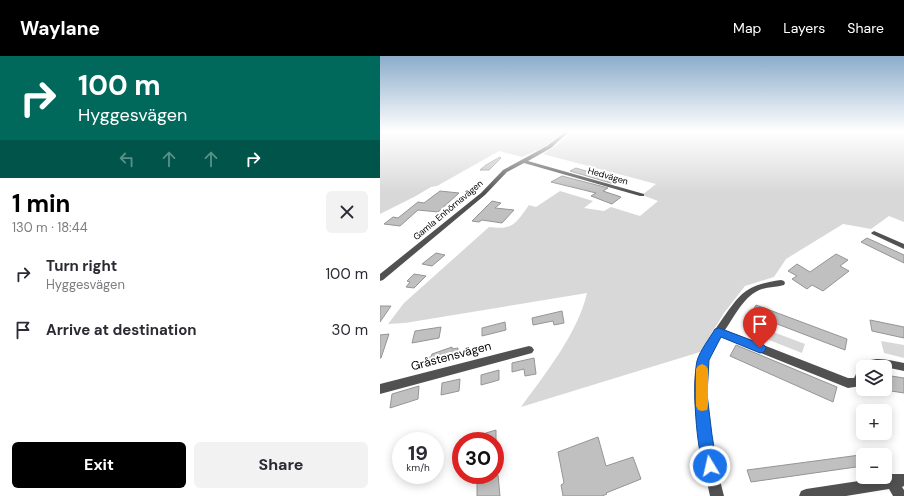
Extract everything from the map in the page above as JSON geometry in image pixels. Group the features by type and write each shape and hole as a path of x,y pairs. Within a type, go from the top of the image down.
{"street":[{"name":"Gamla Enhörnavägen","path":"380,278 480,196 505,171 538,153"},
{"name":"Hedvägen","path":"522,161 642,195"},
{"path":"874,233 904,247"},
{"path":"717,496 705,435 701,377 703,360 719,332 746,293 763,285 782,283"},
{"path":"719,332 848,383 856,382"},
{"name":"Gråstensvägen","path":"380,389 529,350"},
{"path":"892,364 904,367"},
{"path":"806,496 898,480 900,496"}],"shaded area":[{"path":"380,153 496,153 437,186 431,187 380,214"},
{"path":"505,153 532,153 522,157"},
{"path":"545,153 904,153 904,222 889,216 871,229 843,224 786,259 774,277 745,286 724,313 700,352 521,407 560,353 583,308 587,293 405,323 388,324 404,303 489,227 504,228 513,224 529,205 536,207 560,191 593,201 584,208 604,211 611,207 640,216 658,201 642,195 656,184 543,154"},
{"path":"755,325 805,344 802,353 751,333"},
{"path":"881,341 904,345 904,358 884,353"}],"building":[{"path":"500,157 501,158 489,170 480,170 486,165"},
{"path":"576,168 619,181 614,184 570,171"},
{"path":"562,176 608,188 603,191 621,197 612,204 591,196 596,193 551,182"},
{"path":"440,191 459,193 438,212 418,210 400,226 384,224 393,217 398,218 418,202 424,203"},
{"path":"492,201 501,203 495,208 514,210 502,223 482,220 479,222 472,221"},
{"path":"867,238 904,255 904,263 861,242"},
{"path":"436,253 445,255 432,266 422,264"},
{"path":"836,254 848,260 840,266 849,271 823,291 812,285 807,289 792,279 797,276 788,271 797,264 810,272"},
{"path":"414,274 426,276 414,288 406,287 410,282 407,281"},
{"path":"756,305 847,339 845,350 751,314"},
{"path":"380,306 391,306 380,322"},
{"path":"562,311 564,323 554,325 553,321 533,325 532,318"},
{"path":"870,320 904,327 904,338 872,331"},
{"path":"505,322 506,330 482,336 482,328"},
{"path":"441,327 439,338 412,343 415,331"},
{"path":"389,334 381,358 380,358 380,335"},
{"path":"736,345 837,387 833,402 730,356"},
{"path":"452,347 452,349 458,348 457,359 423,367 425,358 431,357 432,354"},
{"path":"534,358 536,374 525,376 524,369 512,372 512,363"},
{"path":"499,370 499,380 481,385 481,375"},
{"path":"892,376 904,378 904,393 892,391"},
{"path":"460,379 459,391 441,395 442,383"},
{"path":"419,386 418,399 390,408 392,394"},
{"path":"598,437 606,466 633,457 641,479 602,496 563,496 561,485 564,483 558,452"},
{"path":"856,456 856,467 751,482 747,470"},
{"path":"477,484 499,484 500,496 477,496"}],"slow traffic":[{"path":"702,369 702,406"}],"route":[{"path":"710,466 701,394 703,360 719,332 760,348"}]}
